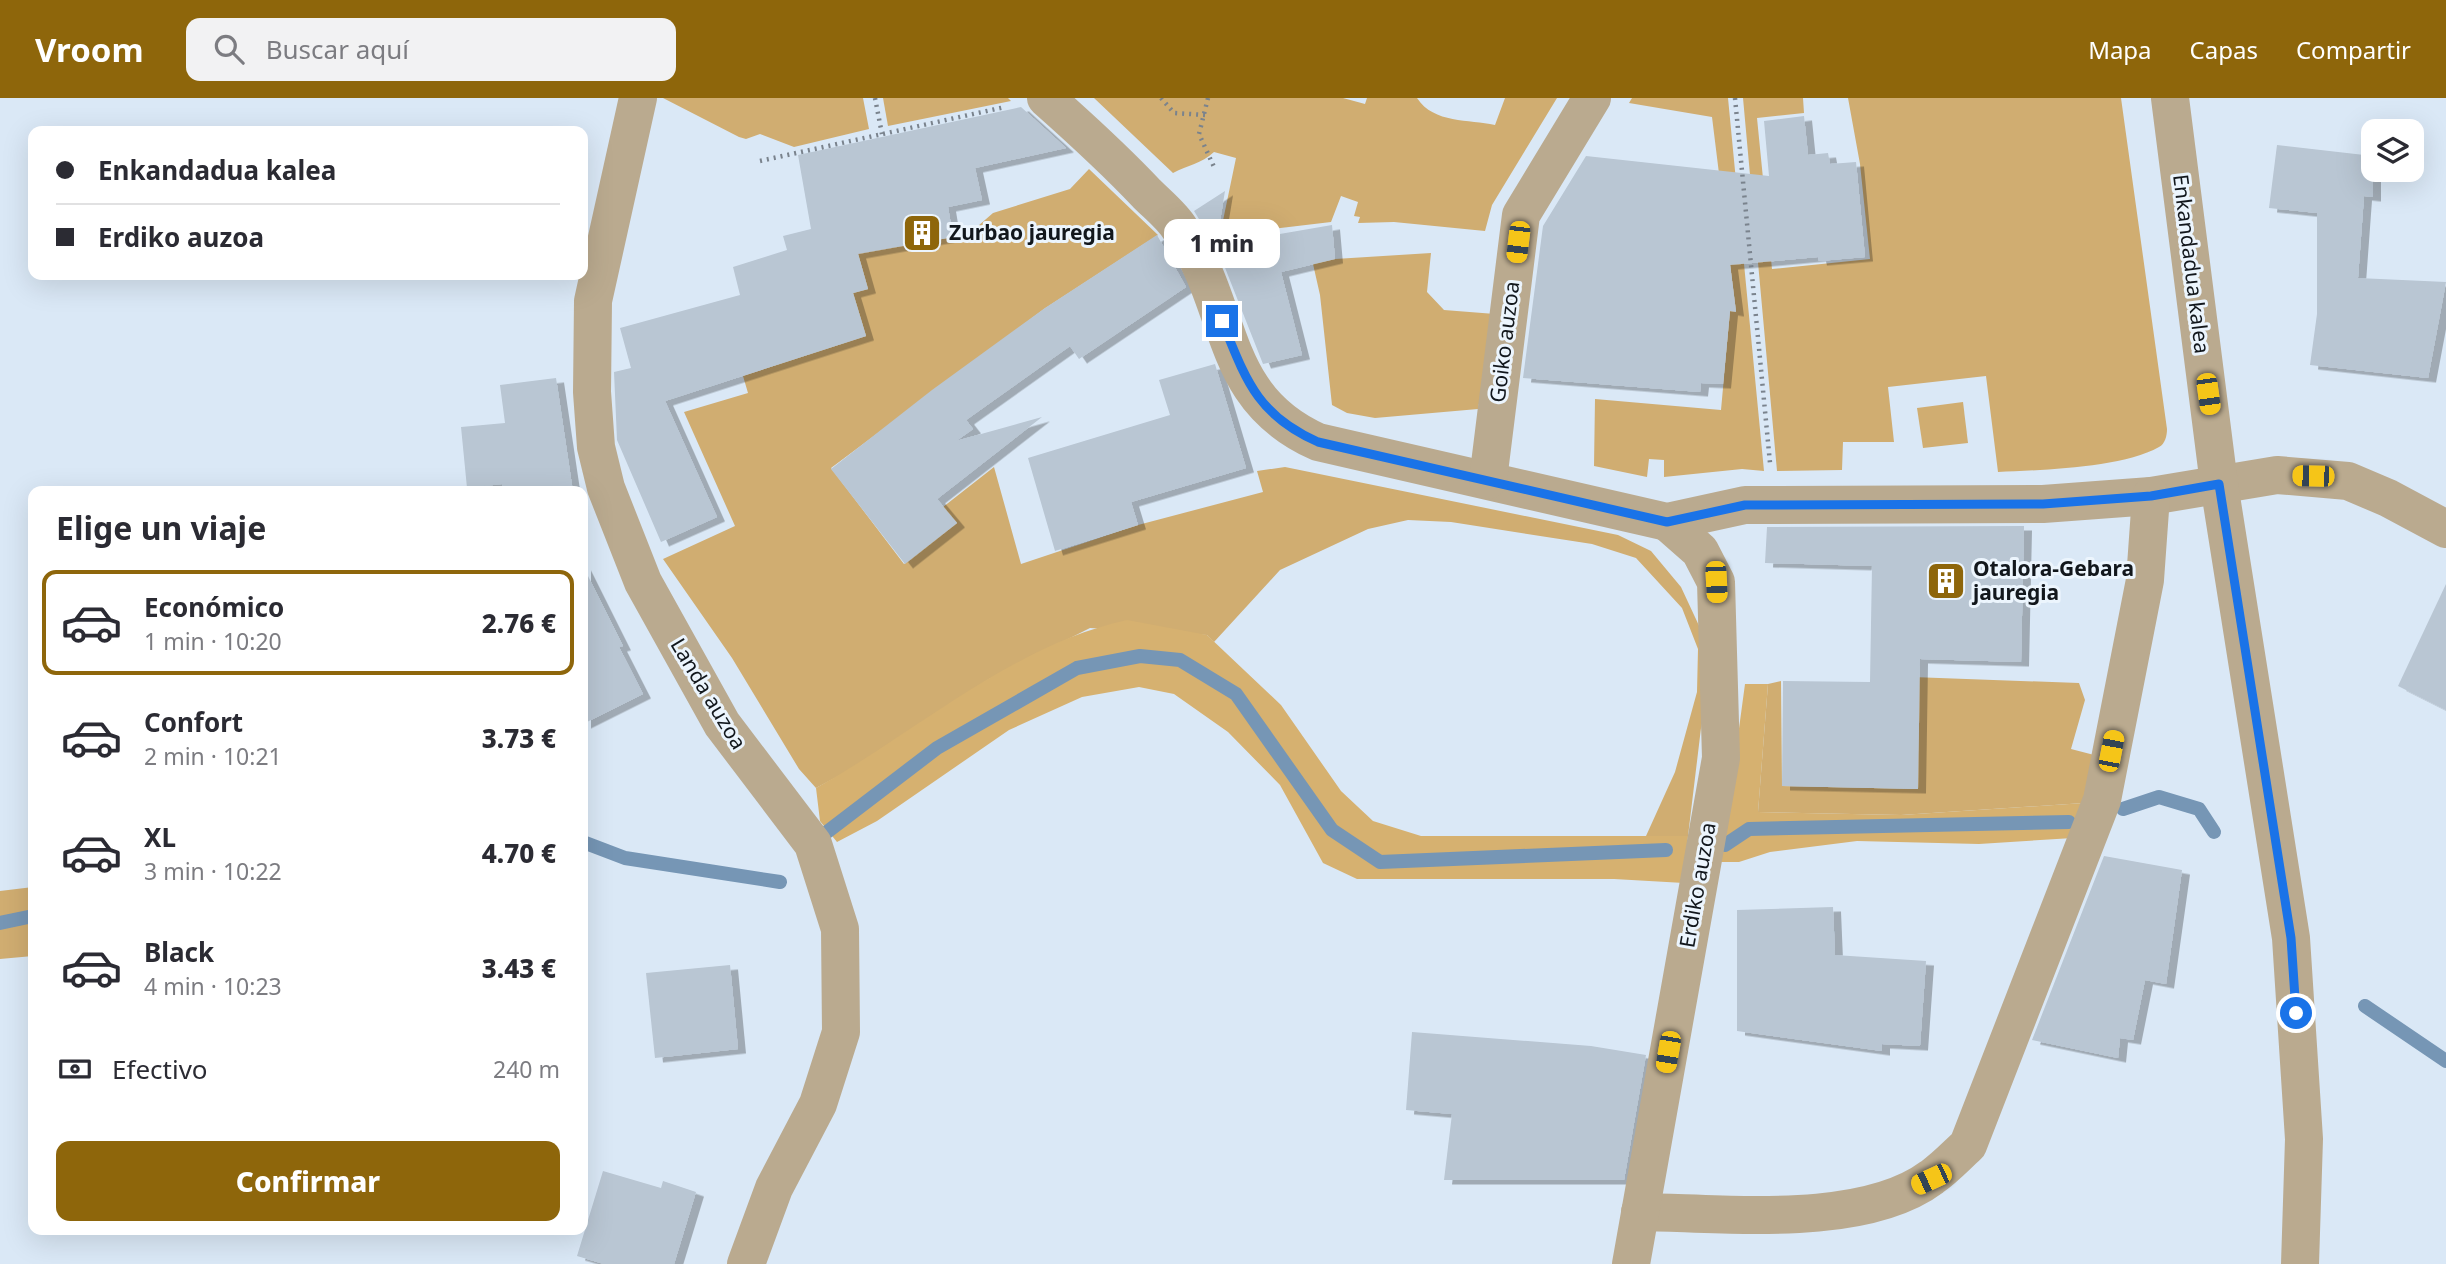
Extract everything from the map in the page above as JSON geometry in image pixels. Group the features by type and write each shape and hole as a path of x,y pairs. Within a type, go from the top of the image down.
{"street":[{"name":"Landa auzoa","path":"638,98 593,301 593,405 596,447 606,488 643,582 722,724 813,844 841,929 841,1032 818,1104 774,1188 747,1264"},
{"name":"Goiko auzoa","path":"1488,481 1521,215 1592,98"},
{"name":"Enkandadua kalea","path":"2170,98 2219,484 2291,938 2304,1139 2300,1264"},
{"name":"Erdiko auzoa","path":"1029,102 1111,156 1180,229 1200,267 1249,387 1269,412 1291,430 1318,442 1667,522 1745,505 2043,504 2151,496 2277,475 2347,481 2388,498 2446,529"},
{"path":"1640,1212 1814,1214 1877,1203 1931,1179 1968,1145 2102,800 2145,580 2151,496"},
{"name":"Erdiko auzoa","path":"1631,1264 1721,758 1716,582 1700,551 1667,522"}],"path":[{"path":"875,98 882,134"},
{"path":"1161,98 1174,113 1205,115"},
{"path":"1208,98 1199,134 1214,166"},
{"path":"1735,98 1771,475"},
{"path":"760,161 1029,102"}],"shaded area":[{"path":"663,98 863,98 869,129 794,147 760,134 746,139 739,137"},
{"path":"883,98 1008,98 1011,101 888,126"},
{"path":"1094,98 1343,98 1365,104 1367,98 1417,98 1424,106 1442,116 1495,125 1505,98 1557,98 1492,205 1485,231 1394,222 1358,223 1360,217 1354,216 1358,202 1341,196 1331,222 1220,235 1236,158 1214,152 1173,173"},
{"path":"1632,98 1728,98 1764,471 1742,469 1664,477 1664,460 1649,459 1647,477 1594,466 1595,399 1721,410 1730,311 1736,311 1712,117 1629,103"},
{"path":"1743,98 1803,98 1804,113 1757,118 1772,269 1870,259 1860,164 1848,98 2121,98 2167,429 2163,444 2143,454 2103,464 1998,472 1986,376 1888,387 1894,442 1843,442 1842,470 1777,471"},
{"path":"1089,169 1158,235 1044,309 831,468 904,564 957,523 943,507 994,467 1021,564 1138,525 1263,492 1257,471 1285,467 1618,535 1651,551 1681,587 1701,630 1708,670 1688,836 1646,836 1675,772 1697,692 1698,649 1682,608 1636,558 1592,544 1451,522 1408,520 1368,529 1280,570 1214,642 1207,635 1090,628 989,679 859,765 816,788 799,769 732,658 663,559 735,526 684,412 748,393 743,376 866,336 853,293 868,289 850,225 895,247 953,237 963,239 993,213 1070,189"},
{"path":"1431,253 1427,292 1444,310 1495,314 1478,409 1375,418 1347,413 1332,405 1320,295 1313,264 1335,259"},
{"path":"1963,402 1968,443 1923,448 1917,408"},
{"path":"1127,620 1207,635 1281,705 1341,791 1373,821 1421,836 1688,836 1684,883 1614,879 1357,879 1323,863 1280,785 1228,732 1174,694 1139,687 1082,697 1009,730 877,821 837,842 820,821 816,788 1005,669 1085,632"},
{"path":"1885,676 2079,683 2085,700 2071,749 2098,756 2084,803 1901,815 1758,812 1768,684 1781,681 1782,786 1917,789 1919,720"},
{"path":"1745,684 1768,684 1758,812 1901,815 2084,803 2073,838 1979,844 1857,841 1770,852 1739,862 1721,862"},
{"path":"28,888 28,956 0,959 0,891"}],"building":[{"path":"1021,107 1066,148 975,168 982,200 948,207 953,237 858,254 868,289 853,293 866,336 665,401 717,517 661,542 617,440 614,372 631,368 620,328 740,295 733,267 787,250 783,236 811,229 798,155"},
{"path":"1804,116 1808,155 1828,153 1830,164 1856,162 1865,257 1819,261 1818,257 1730,265 1736,312 1730,311 1723,384 1701,383 1700,392 1523,378 1543,226 1586,156 1769,176 1764,121"},
{"path":"2277,145 2361,155 2361,182 2373,182 2373,197 2364,196 2358,278 2446,282 2428,378 2310,365 2317,314 2317,213 2269,208"},
{"path":"1225,191 1216,245 1332,225 1335,259 1281,272 1302,355 1263,364 1218,250 1194,211"},
{"path":"1157,235 1186,287 1079,359 1070,346 966,420 973,429 956,441 1042,417 937,499 957,523 905,564 831,469 932,390 1045,308"},
{"path":"1215,364 1246,468 1131,502 1138,525 1055,551 1028,458 1170,415 1159,380"},
{"path":"556,378 572,486 467,486 461,427 505,423 500,385"},
{"path":"2024,526 2021,662 1920,659 1918,789 1782,786 1783,681 1870,682 1872,566 1765,563 1767,527"},
{"path":"588,576 623,646 619,647 643,694 588,722"},
{"path":"2446,584 2446,710 2398,686"},
{"path":"2104,856 2182,870 2166,984 2145,980 2133,1040 2120,1038 2118,1058 2032,1040"},
{"path":"1833,907 1835,955 1926,961 1920,1046 1882,1044 1882,1051 1737,1031 1737,910"},
{"path":"730,965 738,1049 655,1058 646,973"},
{"path":"1412,1032 1591,1046 1646,1055 1624,1180 1444,1180 1452,1114 1406,1110"},
{"path":"603,1171 661,1188 663,1181 696,1192 674,1264 604,1264 577,1256 583,1235 588,1235 588,1220"}],"waterway":[{"path":"827,832 937,748 1077,668 1140,656 1180,660 1236,694 1332,830 1380,862 1666,850"},
{"path":"2123,809 2159,797 2199,809 2214,832"},
{"path":"1725,845 1749,829 2069,822"},
{"path":"588,844 625,858 780,882"},
{"path":"0,923 28,917"},
{"path":"2365,1006 2446,1061"}],"place":[{"name":"Zurbao jauregia","path":"922,233"},
{"name":"Otalora-Gebara jauregia","path":"1946,581"}],"route":[{"path":"1222,321 1249,387 1269,412 1291,430 1318,442 1667,522 1745,505 2043,504 2151,496 2219,484 2291,938 2296,1013"}]}
